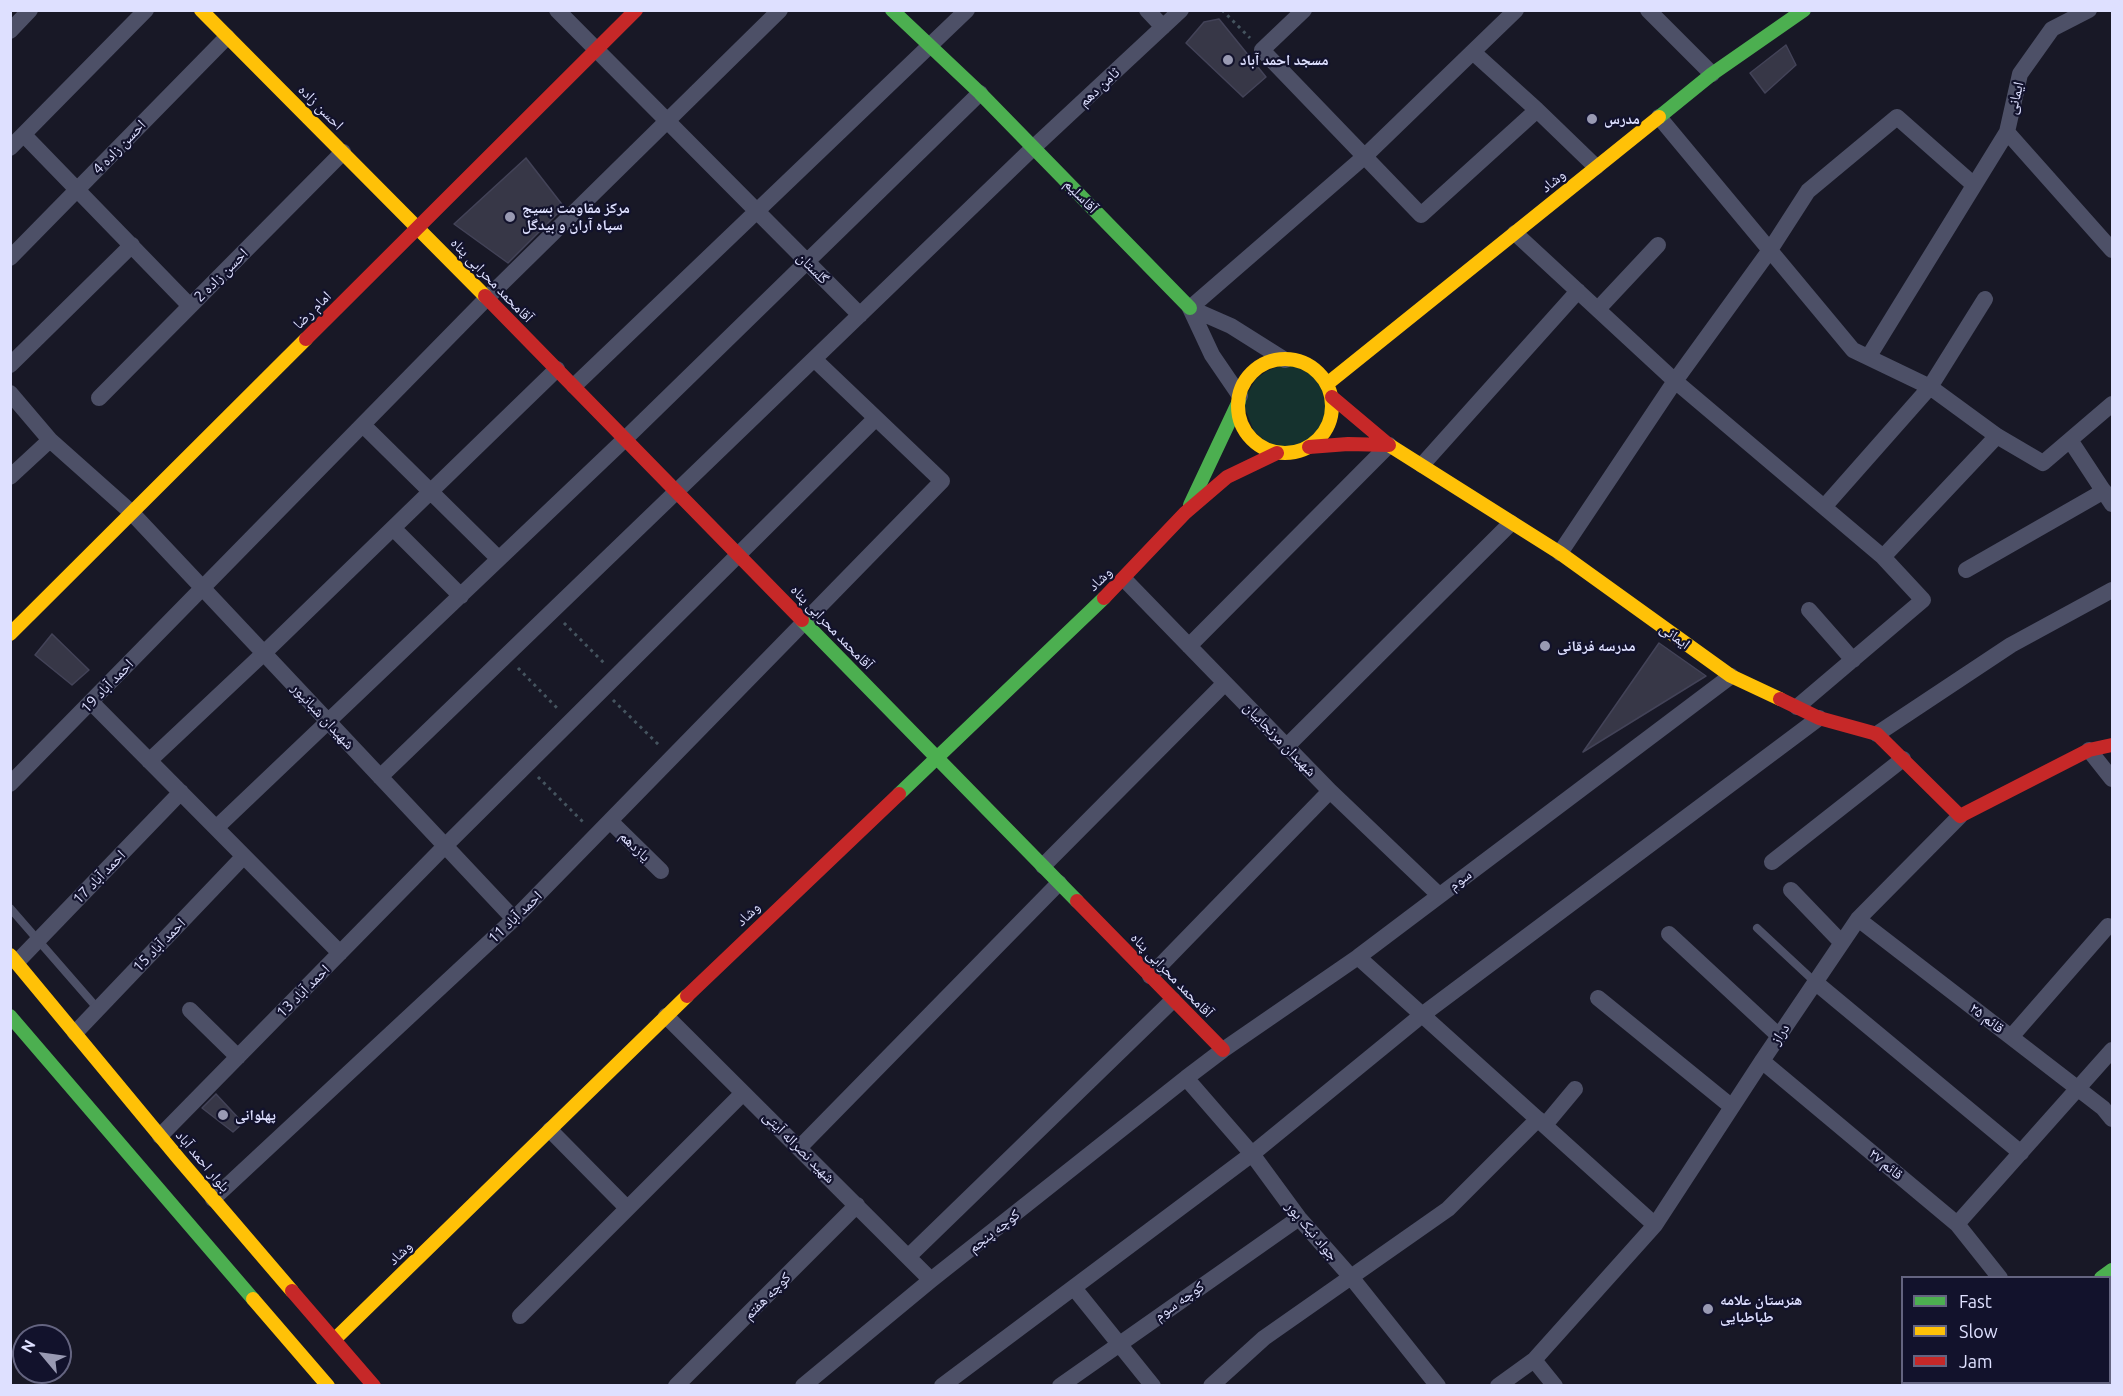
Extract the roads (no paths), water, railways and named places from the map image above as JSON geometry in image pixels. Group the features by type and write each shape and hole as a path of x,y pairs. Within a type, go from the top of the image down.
{"street":[{"path":"10,31 30,10"},
{"path":"10,148 146,10"},
{"name":"احسن زاده","path":"201,10 418,228"},
{"name":"گلستان","path":"557,10 860,315"},
{"name":"امام رضا","path":"10,634 636,10"},
{"name":"احمد آباد 19","path":"10,784 487,298 780,10"},
{"name":"آقاسلیم","path":"892,10 980,93 1190,308 1231,326 1285,360"},
{"path":"574,386 966,10"},
{"path":"1147,10 1163,27"},
{"name":"ثامن دهم","path":"1034,147 1181,10"},
{"path":"1304,10 1262,50 1421,215 1537,110"},
{"path":"1185,513 1239,398 1242,387 1251,373 1264,364 1293,359 1307,364 1319,373 1330,391 1332,412 1328,426 1320,438 1309,447 1289,453 1277,453 1253,441 1244,429 1239,415 1239,398 1212,355 1190,308 1364,157 1516,10"},
{"path":"1648,10 1712,74"},
{"name":"وشاد","path":"1330,391 1515,232 1712,74 1804,10"},
{"name":"ایمانی","path":"2089,10 2052,29 2020,74 2007,132 2112,250"},
{"name":"احسن زاده 4","path":"10,258 227,37"},
{"path":"1474,53 1596,167"},
{"path":"216,828 626,439 980,93"},
{"path":"1659,117 1853,350 1930,387 1997,436 2043,463 2112,404"},
{"path":"1560,553 1675,381 1770,250 1808,191 1897,117 1974,185"},
{"path":"1869,356 2007,132"},
{"path":"24,135 190,306"},
{"path":"380,777 1034,147"},
{"name":"احسن زاده 2","path":"99,398 343,152"},
{"name":"آقامحمد محرابی پناه","path":"418,228 1223,1050"},
{"path":"1515,232 1675,381 1883,557 1923,600 1797,707"},
{"path":"10,365 132,245"},
{"path":"1598,309 1658,245"},
{"path":"1422,465 1578,291"},
{"path":"1824,507 1930,387 1985,299"},
{"path":"814,359 875,419"},
{"path":"149,761 557,369"},
{"name":"ایمانی","path":"1330,391 1389,445 1560,553 1731,676 1819,718 1878,734 1960,816"},
{"name":"شهیدان شبانپور","path":"10,393 50,440 132,513 514,919"},
{"name":"احمد آباد 13","path":"147,1148 445,846 604,691 875,419"},
{"name":"احمد آباد 11","path":"213,1199 514,919 942,481 875,419"},
{"path":"363,425 499,559"},
{"path":"1883,557 1997,436"},
{"path":"10,477 50,440"},
{"path":"1966,570 2108,497 2070,440"},
{"name":"ایمانی","path":"1309,447 1348,444 1389,445"},
{"path":"1189,646 1389,445"},
{"path":"1185,513 1227,477 1277,453"},
{"name":"وشاد","path":"335,1339 666,1016 1124,579 1185,513"},
{"path":"1287,746 1511,523"},
{"path":"393,528 461,596"},
{"name":"شهیدان مرنجابیان","path":"1124,579 1330,791 1439,896"},
{"path":"1878,734 2011,645 2112,591"},
{"path":"1809,609 1853,660"},
{"name":"سوم","path":"1186,1078 1358,957 1731,676"},
{"path":"1043,866 1225,683"},
{"path":"91,702 340,953"},
{"path":"942,1386 1252,1154 1422,1015 1819,718"},
{"name":"دراز","path":"1498,1386 1534,1360 1655,1225 1858,919 1960,816 2089,750 2112,745"},
{"path":"2089,750 2112,779"},
{"path":"1772,862 1903,759"},
{"path":"1150,976 1330,791"},
{"name":"احمد آباد 17","path":"14,958 39,939 180,792"},
{"name":"یازدهم","path":"610,821 661,871"},
{"name":"احمد آباد 15","path":"75,1033 244,856"},
{"path":"799,1148 1059,883"},
{"path":"1791,890 1842,943"},
{"name":"قائم ۲۵","path":"1858,919 2078,1089 2109,1109"},
{"path":"2011,1036 2108,926"},
{"path":"1669,934 1779,1036"},
{"path":"1358,957 1655,1225"},
{"name":"بلوار احمد آباد","path":"14,958 75,1033 147,1148 328,1386"},
{"path":"1815,982 2021,1153"},
{"path":"1598,998 1732,1107"},
{"path":"909,1256 1173,1000"},
{"path":"190,1010 238,1058"},
{"name":"بلوار احمد آباد","path":"10,1016 147,1148 213,1199 374,1386"},
{"name":"شهید نصراله آیتی","path":"666,1016 931,1280"},
{"path":"1957,1224 2112,1050"},
{"name":"قائم ۲۷","path":"1762,1061 1957,1224 1998,1276"},
{"name":"جواد نیک پور","path":"1186,1078 1252,1154 1299,1218 1351,1277 1438,1386"},
{"name":"کوچه پنجم","path":"803,1386 931,1280 1186,1078"},
{"path":"1211,1386 1264,1338 1448,1209 1575,1089"},
{"path":"520,1316 743,1093"},
{"path":"550,1130 627,1208"},
{"name":"کوچه هفتم","path":"676,1386 857,1205"},
{"name":"کوچه سوم","path":"1060,1386 1299,1218"},
{"path":"1074,1288 1153,1386"},
{"path":"1534,1360 1556,1386"}],"lane":[{"path":"10,908 98,1009"},
{"path":"1757,928 1815,982"}],"place":[{"name":"مسجد احمد آباد","path":"1228,60"},
{"name":"مدرس","path":"1592,119"},
{"name":"مرکز مقاومت بسیج سپاه آران و بیدگل","path":"510,217"},
{"name":"مدرسه فرقانی","path":"1545,646"},
{"name":"پهلوانی","path":"223,1115"},
{"name":"هنرستان علامه طباطبایی","path":"1708,1309"}]}
